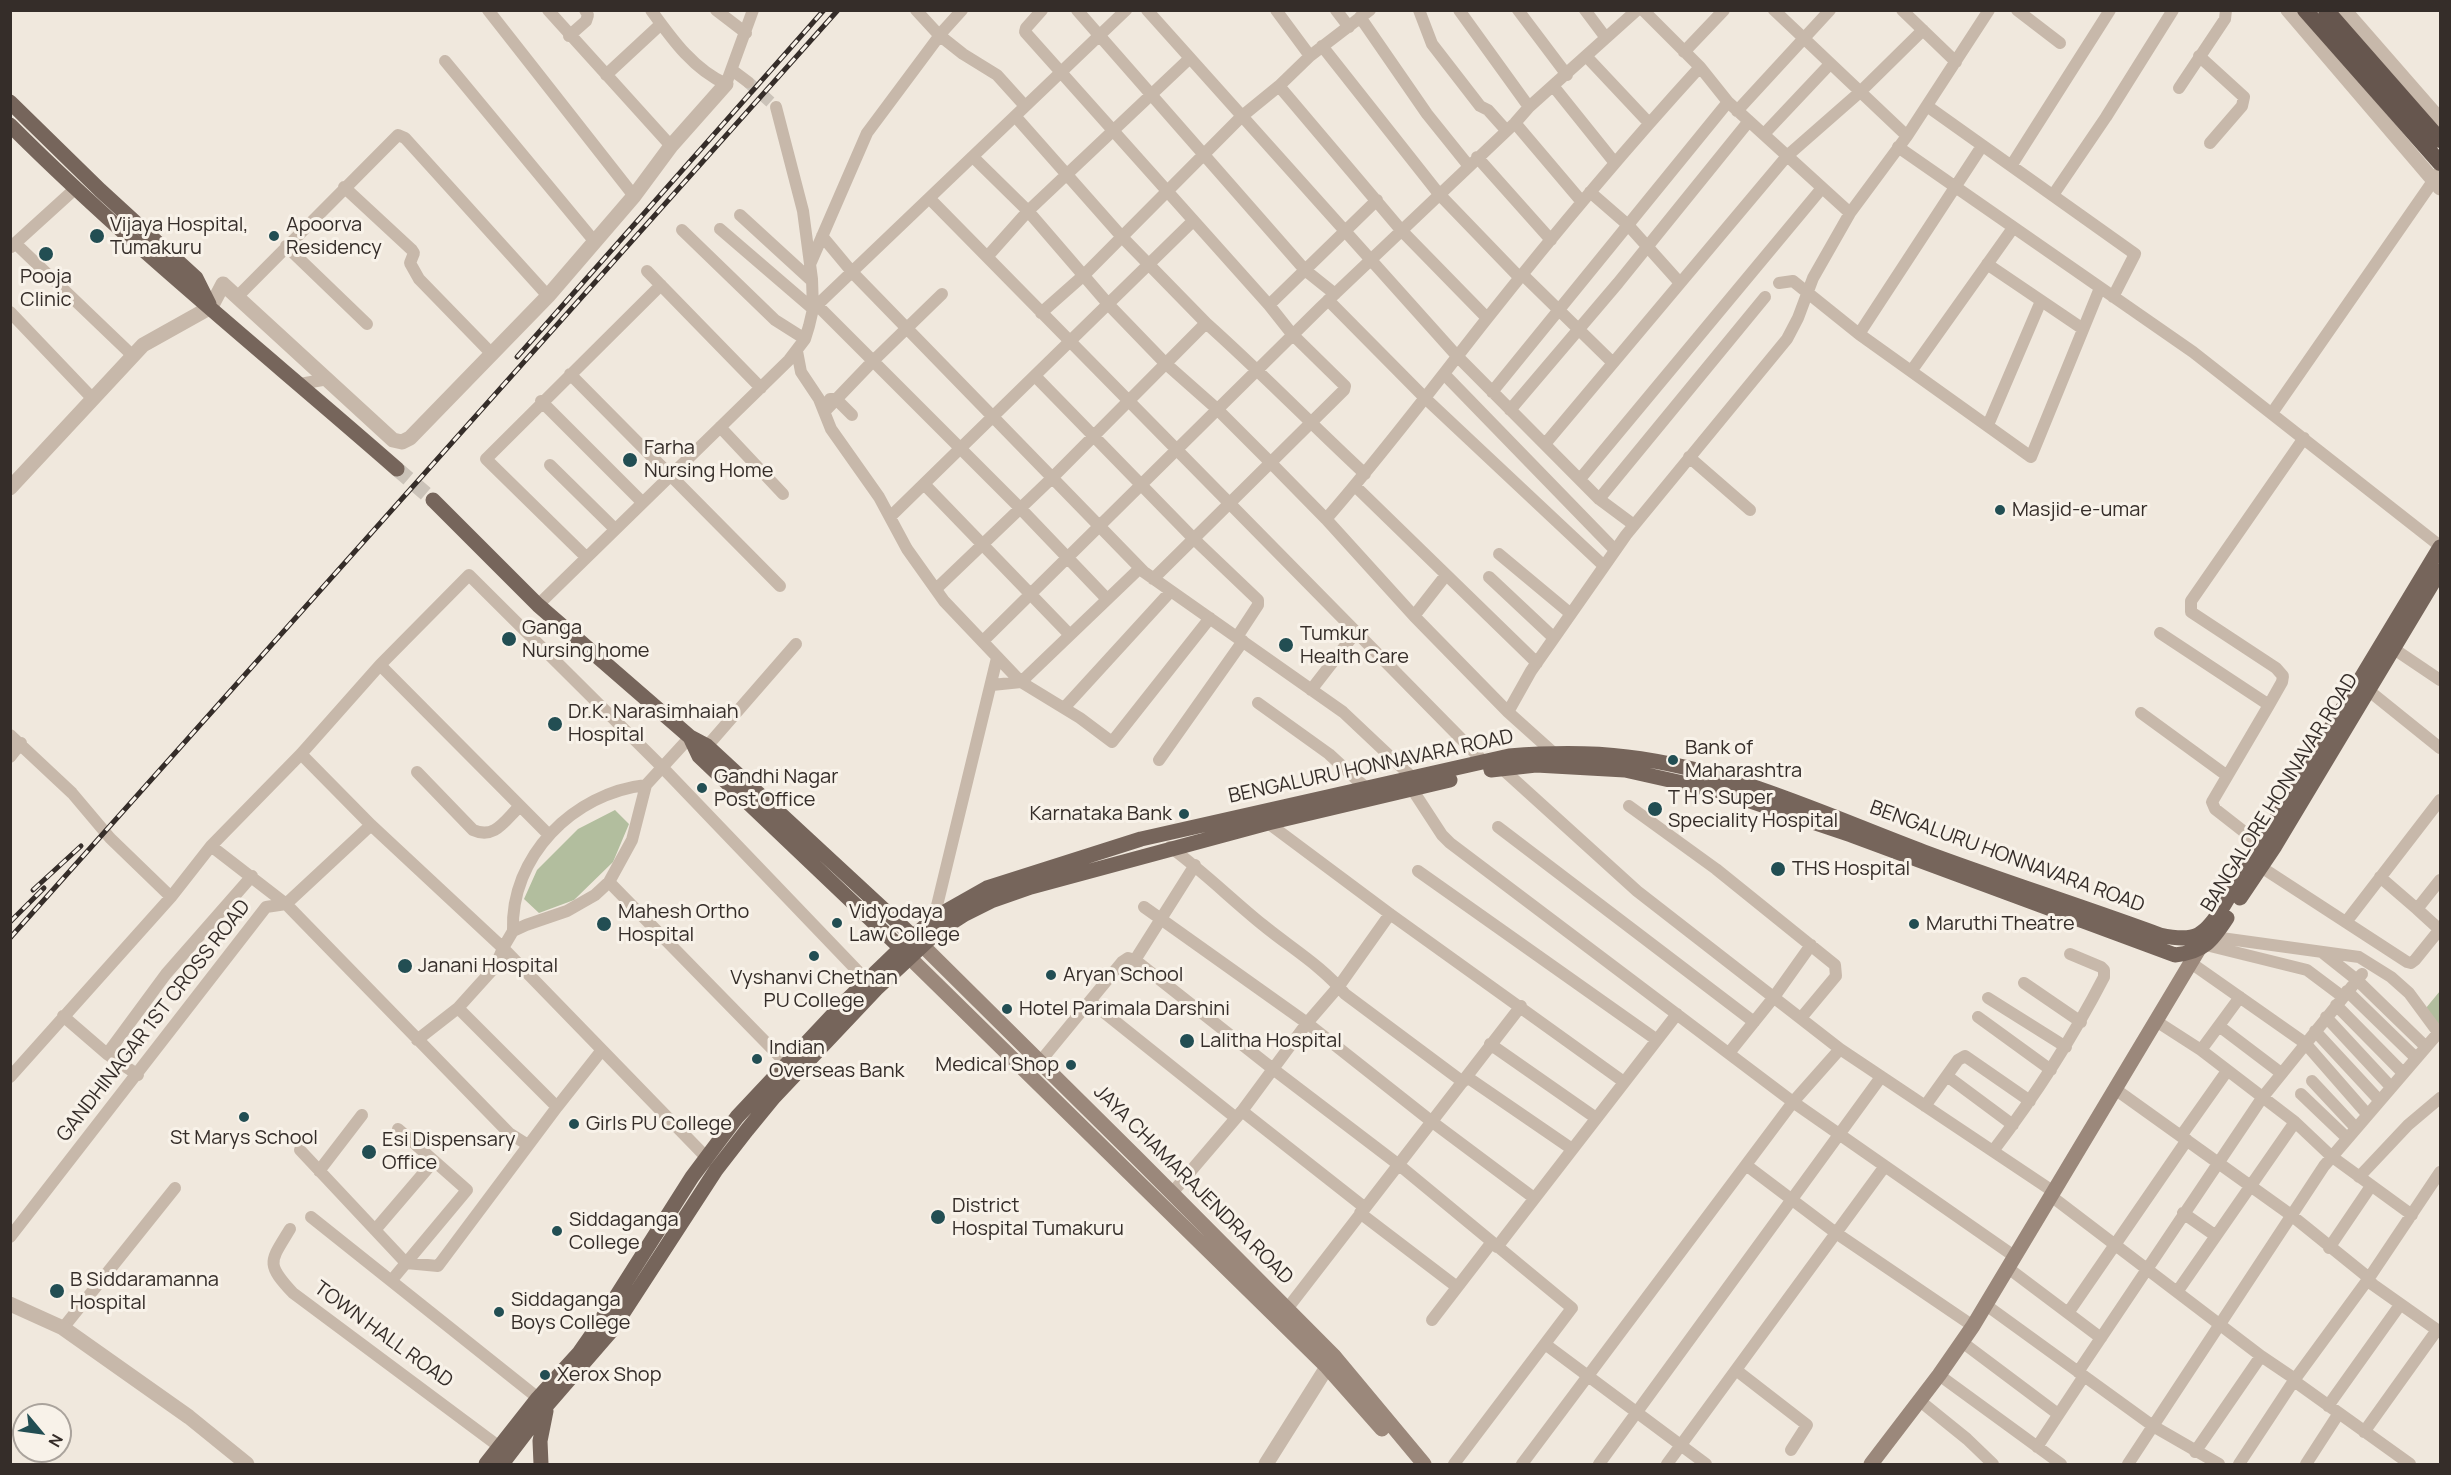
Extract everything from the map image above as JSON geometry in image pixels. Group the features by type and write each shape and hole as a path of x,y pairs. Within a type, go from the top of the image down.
{"highway":[{"path":"2305,10 2438,128"},
{"path":"2326,10 2352,52 2440,163"}],"main road":[{"path":"10,102 100,190 196,278 211,307"},
{"path":"10,125 188,290 211,307 397,469"},
{"path":"433,500 538,605 690,736 905,952"},
{"path":"1873,1464 1939,1375 1986,1305 2202,946 2211,925 2440,547"},
{"name":"BANGALORE HONNAVAR ROAD","path":"2202,946 2261,867 2394,650 2440,570"},
{"path":"703,751 917,941"},
{"name":"BENGALURU HONNAVARA ROAD","path":"1492,765 1509,756 1554,753 1626,757 1679,766 1730,780 1829,814 1975,876"},
{"path":"501,1459 593,1333 706,1157 737,1117 787,1064 917,941 991,901 1031,887 1170,847 1268,822 1291,812 1492,765 1567,765 1625,770 1737,796 1975,876 2175,954 2189,953 2202,946"},
{"name":"BENGALURU HONNAVARA ROAD","path":"917,941 934,918 987,888 1047,867 1141,839 1291,812 1366,789 1412,784"},
{"name":"JAYA CHAMARAJENDRA ROAD","path":"917,941 1287,1310 1414,1464"},
{"name":"JAYA CHAMARAJENDRA ROAD","path":"905,952 1029,1075 1330,1362 1424,1464"},
{"path":"541,1464 542,1402 600,1345 625,1312 716,1170 747,1130 872,985"}],"street":[{"path":"488,10 634,195"},
{"path":"548,10 569,36 671,146"},
{"path":"569,36 586,21 588,15 585,10"},
{"path":"651,10 690,59 710,77 729,77 748,82"},
{"path":"716,10 746,33"},
{"path":"10,488 143,345 211,307 222,284 225,284 393,440 402,442 410,438 490,353 548,296 595,243 729,77 753,10"},
{"path":"916,10 939,35 963,54 998,75 1025,106"},
{"path":"810,263 867,133 939,35 962,10"},
{"path":"1077,10 1305,270 1425,398 1604,566"},
{"path":"815,307 1126,10"},
{"path":"1147,10 1457,356 1599,499 1634,525"},
{"path":"1276,10 1310,56"},
{"path":"1336,10 1349,27"},
{"path":"1419,10 1432,44 1480,106 1510,126 1582,202"},
{"path":"1459,10 1529,107"},
{"path":"1518,10 1567,75"},
{"path":"1585,10 1606,38"},
{"path":"982,641 1331,297 1529,107 1554,87 1636,10"},
{"path":"1643,10 1700,67 1733,106 1850,213"},
{"path":"1684,52 1724,10"},
{"path":"1774,10 1907,136"},
{"path":"1492,392 1628,225 1733,106 1830,10"},
{"path":"1902,10 1956,62"},
{"path":"1508,712 1537,663 1615,550 1787,339 1813,278 1850,213 1907,136 1989,10"},
{"path":"2016,10 2060,43"},
{"path":"2011,166 2110,10"},
{"path":"2054,195 2173,10"},
{"path":"2179,88 2225,19 2226,10"},
{"path":"2272,413 2438,179 2352,52 2288,10"},
{"path":"2344,10 2352,52"},
{"path":"1036,13 1025,33 1293,334 1345,386 1344,390 1154,579"},
{"path":"1041,313 1084,275 1241,117 1280,86 1322,46 1365,14 1427,114 1551,240"},
{"path":"606,75 661,24"},
{"path":"1545,444 1787,156 1860,92 1923,30"},
{"path":"1322,46 1439,194 1613,363"},
{"path":"1586,56 1648,123"},
{"path":"2199,56 2244,97 2242,106 2210,143"},
{"path":"987,257 1028,211 1112,129 1190,58"},
{"path":"446,61 595,243"},
{"path":"1764,135 1830,64"},
{"path":"1326,519 1365,474 1487,318 1590,192 1648,123 1700,67"},
{"path":"1280,86 1401,230 1487,318"},
{"path":"1554,87 1615,163"},
{"path":"1927,106 2135,254 2113,297"},
{"path":"538,605 761,388 797,351 805,339 815,307 810,263 803,212 776,107"},
{"path":"1015,116 1122,237 1206,324 1257,369 1365,474"},
{"path":"1510,410 1749,121"},
{"path":"238,297 344,187 398,135 405,138 548,296"},
{"path":"1859,334 1983,146"},
{"path":"1898,147 2193,352 2440,547"},
{"path":"973,157 1028,211 1109,305 1165,363 1217,409 1326,519 1414,616 1508,712 1567,765"},
{"path":"344,187 412,250 414,253 410,263 419,279 490,353"},
{"path":"76,188 13,245 133,356"},
{"path":"1580,479 1822,188"},
{"path":"1590,192 1628,225 1680,283"},
{"path":"930,199 1177,447 1356,632 1492,765 1637,891 1840,1049 1993,1151 2261,1356 2410,1464"},
{"path":"1269,305 1377,200"},
{"path":"740,215 812,281"},
{"path":"890,517 1193,221"},
{"path":"1912,370 2013,228"},
{"path":"720,229 815,307 961,449 1107,599"},
{"path":"682,230 776,320 805,339"},
{"path":"822,236 852,272 1140,568 1343,712 1412,784 1442,835 1450,843 1793,1102 1885,1166 2011,1262 2067,1313 2101,1338"},
{"path":"286,246 367,324"},
{"path":"1988,264 2083,329"},
{"path":"647,271 761,388"},
{"path":"1779,283 1793,281 1859,334 2031,457 2100,288"},
{"path":"586,557 486,459 660,285"},
{"path":"825,411 942,294"},
{"path":"1599,499 1765,297"},
{"path":"1988,425 2041,302"},
{"path":"10,312 93,399"},
{"path":"936,589 1052,478 1206,324"},
{"path":"797,351 801,372 819,399 831,429 879,497 907,549 936,589 1021,682 1064,708 1112,742 1210,618"},
{"path":"570,374 780,586"},
{"path":"1444,374 1615,550"},
{"path":"1036,376 1194,540 1258,600 1258,605 1240,639 1159,760"},
{"path":"300,384 328,379"},
{"path":"819,399 836,399 852,416"},
{"path":"542,402 642,502"},
{"path":"720,427 783,494"},
{"path":"2261,845 2212,806 2214,796 2282,682 2281,673 2191,612 2189,606 2304,438"},
{"path":"1689,457 1750,510"},
{"path":"550,465 615,529"},
{"path":"924,484 1070,635"},
{"path":"1355,486 1537,663"},
{"path":"1499,554 1571,614"},
{"path":"992,685 1021,682 1140,568"},
{"path":"10,1077 171,897 211,846 301,754 380,665 469,575 663,768 872,985"},
{"path":"1414,616 1446,575"},
{"path":"1489,577 1554,638"},
{"path":"1064,708 1171,591"},
{"path":"1311,690 1356,632"},
{"path":"2160,633 2269,705"},
{"path":"703,751 796,644"},
{"path":"2394,650 2440,680"},
{"path":"934,918 997,658"},
{"path":"380,665 549,835"},
{"path":"2368,690 2440,748"},
{"path":"1258,703 1329,754 1366,789"},
{"path":"2142,713 2226,775"},
{"path":"10,735 72,793 110,838 171,897"},
{"path":"513,931 567,911 595,894 609,882 632,840 646,785 690,736"},
{"path":"10,756 21,743"},
{"path":"301,754 371,825 503,948 706,1157"},
{"path":"417,772 473,830 483,835 492,833 520,806"},
{"path":"417,1040 458,1008 495,967 513,931 521,882 539,846 570,815 591,803 624,789 646,785"},
{"path":"2346,922 2440,800"},
{"path":"1629,806 1716,869 1835,965 1838,972 1801,1018"},
{"path":"1268,822 1390,914 1624,1082"},
{"name":"GANDHINAGAR 1ST CROSS ROAD","path":"10,1237 138,1075 266,907 286,904 371,825"},
{"path":"1498,827 1754,1022"},
{"path":"211,846 286,904 509,1133 528,1145"},
{"path":"1170,847 1195,865 1225,894 1286,945 1332,977 1345,994 1465,1079 1572,1149"},
{"path":"1135,960 1195,865"},
{"path":"2261,867 2411,963 2440,929 2380,877"},
{"path":"1418,871 1656,1040"},
{"path":"106,1054 166,974 252,876"},
{"path":"2417,909 2440,880"},
{"path":"609,882 787,1064"},
{"path":"1144,907 1307,1023 1431,1121 1534,1198"},
{"path":"1172,1193 1239,1114 1307,1023 1339,986 1390,914"},
{"path":"1729,1053 1774,998 1811,945"},
{"path":"2128,1464 2331,1156 2416,1058 2440,1034 2409,993 2391,977 2359,957 2321,951 2202,946"},
{"path":"2202,946 2240,997 2305,1042 2367,1114"},
{"path":"2202,946 2307,970 2416,1058"},
{"path":"2321,951 2360,977 2426,1047"},
{"path":"1993,1151 2066,1047 2104,977 2104,970 2070,954"},
{"path":"1029,1075 1122,962 1128,958 1135,960 1273,1070 1400,1165 1572,1308 1454,1464"},
{"path":"2037,1447 2101,1338 2217,1161 2281,1072 2360,977"},
{"path":"2024,983 2081,1022"},
{"path":"2201,1050 2240,997"},
{"path":"1988,998 2066,1047"},
{"path":"2342,998 2403,1073"},
{"path":"1091,1002 1239,1114 1457,1287"},
{"path":"1287,1310 1521,1006"},
{"path":"458,1008 557,1107"},
{"path":"1432,1320 1457,1287 1534,1198 1677,1014"},
{"path":"63,1016 106,1054 138,1075"},
{"path":"1978,1017 2051,1070"},
{"path":"2326,1017 2391,1087"},
{"path":"2156,1020 2201,1050 2295,1122 2331,1156 2412,1215"},
{"path":"2219,1026 2281,1072"},
{"path":"2315,1031 2379,1100"},
{"path":"1490,1044 1596,1118"},
{"path":"1522,1464 1793,1102 1840,1049"},
{"path":"300,1150 406,1263 438,1266 602,1050"},
{"path":"1924,1106 1958,1060 1965,1056 2030,1101"},
{"path":"2067,1313 2115,1244 2227,1071"},
{"path":"1947,1076 2013,1125"},
{"path":"1599,1464 1881,1077"},
{"path":"2312,1081 2355,1127"},
{"path":"2115,1089 2291,1215 2369,1278 2372,1284 2439,1331 2364,1432"},
{"path":"2301,1094 2346,1137"},
{"path":"2359,1177 2408,1125 2440,1098"},
{"path":"319,1171 362,1115"},
{"path":"2177,1292 2295,1122"},
{"path":"392,1281 467,1190 398,1129"},
{"path":"375,1230 434,1161"},
{"path":"1746,1165 1836,1233 1973,1326"},
{"path":"1667,1464 1885,1166"},
{"path":"2239,1464 2295,1379 2369,1278 2440,1172"},
{"path":"2329,1248 2371,1186"},
{"path":"63,1328 175,1188"},
{"path":"2183,1213 2216,1236"},
{"path":"311,1217 542,1402"},
{"name":"TOWN HALL ROAD","path":"290,1228 275,1254 272,1265 277,1276 293,1293 501,1459"},
{"path":"10,1304 63,1328 189,1417 248,1464"},
{"path":"1986,1305 2153,1426 2219,1464"},
{"path":"2306,1464 2334,1410 2400,1305"},
{"path":"1962,1342 2058,1414"},
{"path":"1545,1344 1706,1464"},
{"path":"2195,1452 2261,1356"},
{"path":"1266,1464 1330,1362"},
{"path":"1736,1370 1807,1425 1791,1450"},
{"path":"1939,1375 2061,1464"},
{"path":"1920,1401 1968,1438 1993,1464"}],"green space":[{"path":"615,810 629,824 613,862 574,900 539,913 524,899 537,870 578,829"},
{"path":"2440,991 2440,1028 2426,1008"}],"tunnel":[{"path":"748,82 776,107"},
{"path":"397,469 433,500"}],"railway":[{"path":"517,357 824,10"},
{"path":"10,938 838,10"},
{"path":"33,890 81,846"},
{"path":"10,922 44,888"}],"place":[{"name":"Vijaya Hospital, Tumakuru","path":"97,236"},
{"name":"Apoorva Residency","path":"274,236"},
{"name":"Pooja Clinic","path":"46,254"},
{"name":"Farha Nursing Home","path":"630,460"},
{"name":"Masjid-e-umar","path":"2000,510"},
{"name":"Ganga Nursing home","path":"509,639"},
{"name":"Tumkur Health Care","path":"1286,645"},
{"name":"Dr.K. Narasimhaiah Hospital","path":"555,724"},
{"name":"Bank of Maharashtra","path":"1673,760"},
{"name":"Gandhi Nagar Post Office","path":"702,788"},
{"name":"T H S Super Speciality Hospital","path":"1655,809"},
{"name":"Karnataka Bank","path":"1184,814"},
{"name":"THS Hospital","path":"1778,869"},
{"name":"Vidyodaya Law College","path":"837,923"},
{"name":"Mahesh Ortho Hospital","path":"604,924"},
{"name":"Maruthi Theatre","path":"1914,924"},
{"name":"Vyshanvi Chethan PU College","path":"814,956"},
{"name":"Janani Hospital","path":"405,966"},
{"name":"Aryan School","path":"1051,975"},
{"name":"Hotel Parimala Darshini","path":"1007,1009"},
{"name":"Lalitha Hospital","path":"1187,1041"},
{"name":"Indian Overseas Bank","path":"757,1059"},
{"name":"Medical Shop","path":"1071,1065"},
{"name":"St Marys School","path":"244,1117"},
{"name":"Girls PU College","path":"574,1124"},
{"name":"Esi Dispensary Office","path":"369,1152"},
{"name":"District Hospital Tumakuru","path":"938,1217"},
{"name":"Siddaganga College","path":"557,1231"},
{"name":"B Siddaramanna Hospital","path":"57,1291"},
{"name":"Siddaganga Boys College","path":"499,1312"},
{"name":"Xerox Shop","path":"545,1375"}]}
